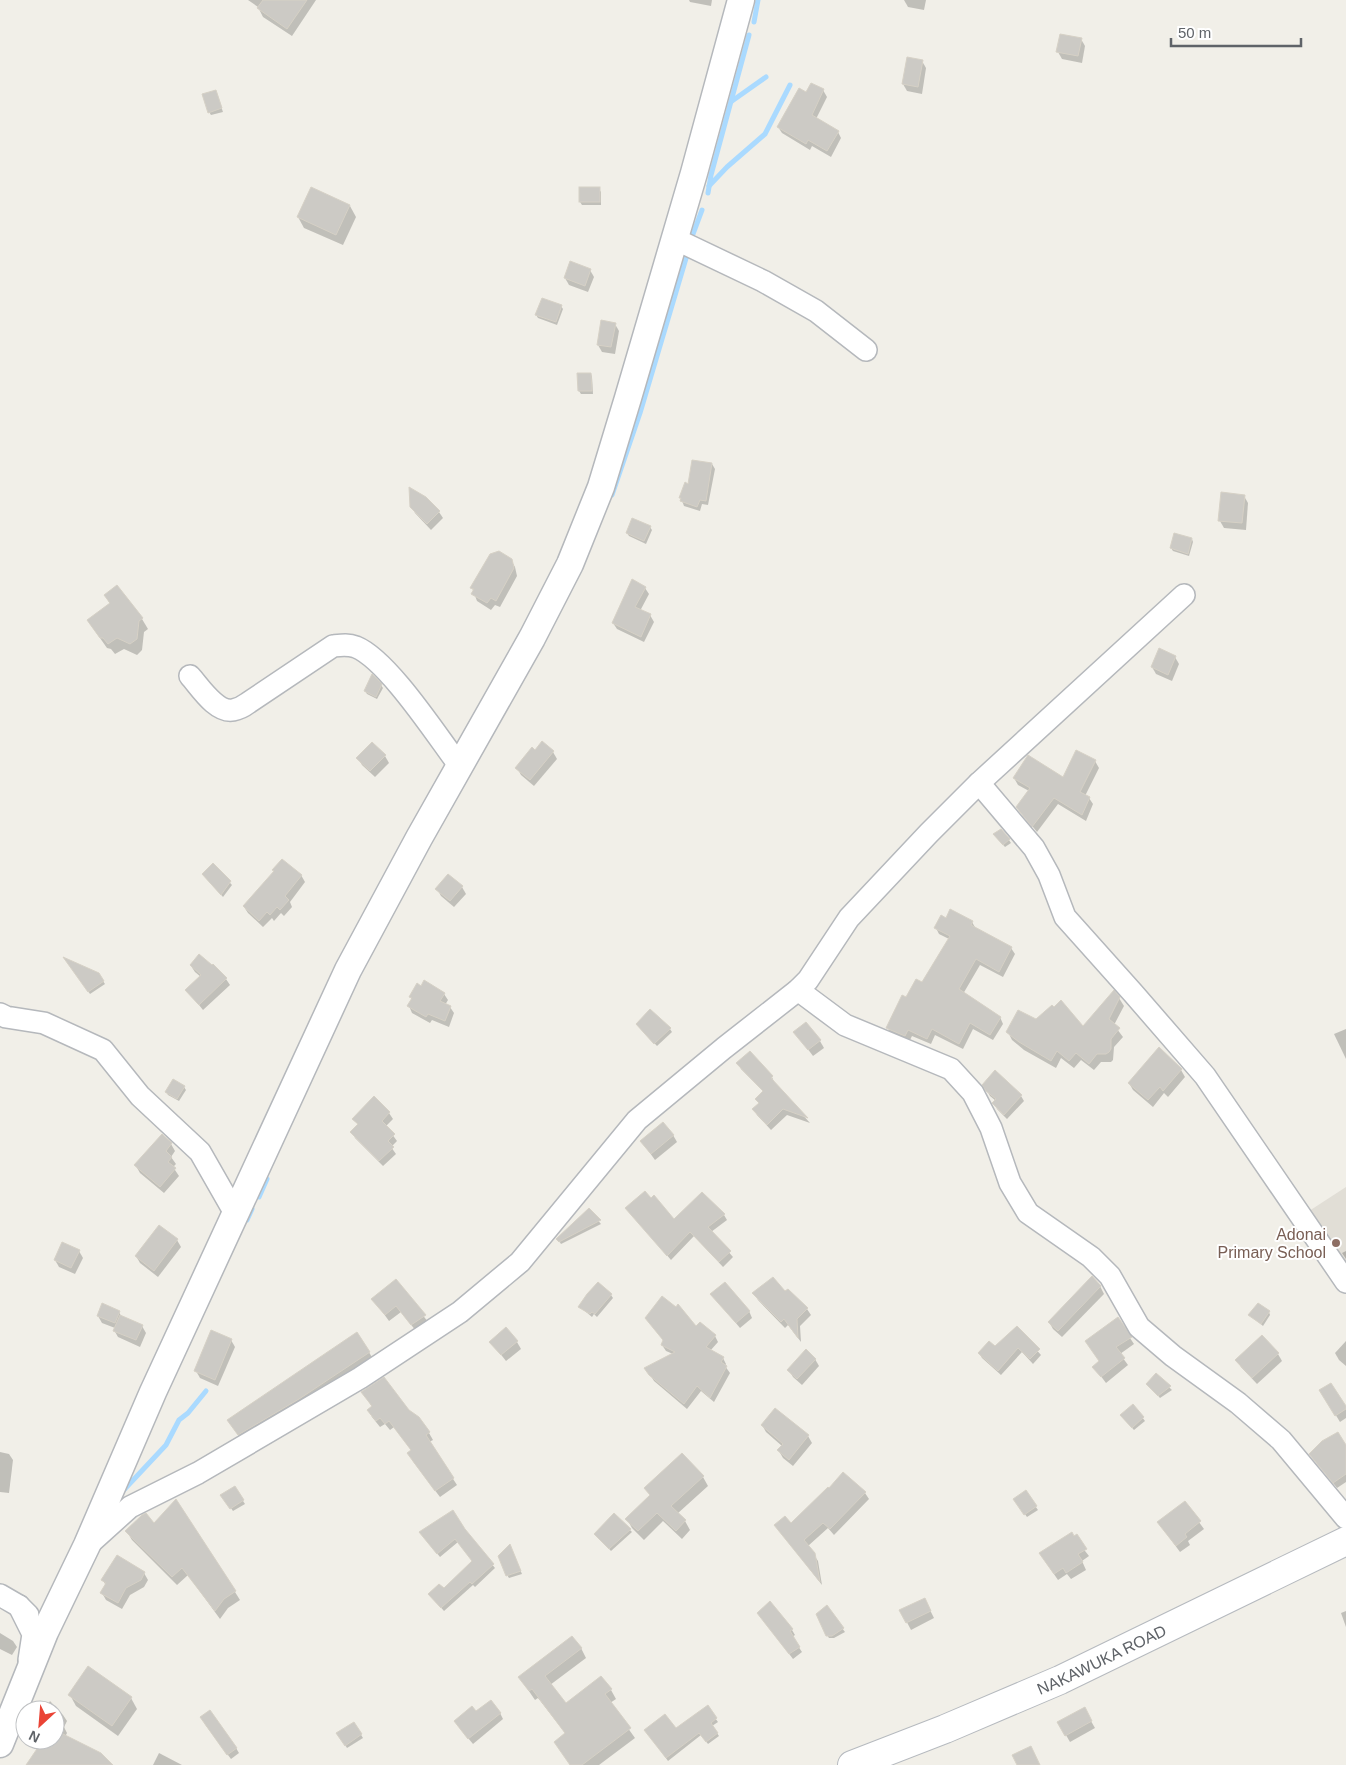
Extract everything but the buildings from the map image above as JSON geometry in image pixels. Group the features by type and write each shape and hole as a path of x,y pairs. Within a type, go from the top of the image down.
{"main road":[{"name":"NAKAWUKA ROAD","path":"852,1765 945,1729 1060,1680 1346,1541"}],"street":[{"path":"0,1744 45,1632 87,1545 154,1392 348,970 459,765 532,638 570,564 601,487 675,239 741,0"},
{"path":"675,239 763,281 816,310 866,350"},
{"path":"87,1545 130,1508 198,1473 352,1383 460,1312 520,1262 637,1120 798,990 808,980 849,918 929,833 979,783 1184,595"},
{"path":"190,676 217,706 227,710 235,710 333,646 345,644 371,656 398,684 459,765"},
{"path":"979,783 1034,848 1050,875 1065,917 1205,1076 1346,1282"},
{"path":"798,990 846,1025 951,1070 974,1094 991,1128 1010,1183 1028,1214 1091,1257 1110,1276 1139,1327 1173,1356 1238,1403 1281,1440 1346,1518"},
{"path":"0,1014 6,1017 44,1023 103,1050 140,1096 200,1152 236,1215"},
{"path":"0,1595 19,1606 45,1632"},
{"path":"19,1606 33,1634 27,1677"}],"shaded area":[{"name":"Adonai Primary School","path":"1346,1187 1346,1274 1306,1213"}],"waterway":[{"path":"754,22 758,0"},
{"path":"708,193 711,175 749,35"},
{"path":"732,101 766,77"},
{"path":"709,186 727,167 765,134 790,85"},
{"path":"693,234 702,210"},
{"path":"612,495 640,413 687,255"},
{"path":"259,1197 267,1179"},
{"path":"247,1220 252,1209"},
{"path":"121,1493 166,1445 179,1420 188,1413 206,1391"}],"place":[{"name":"Adonai Primary School","path":"1336,1243"}]}
